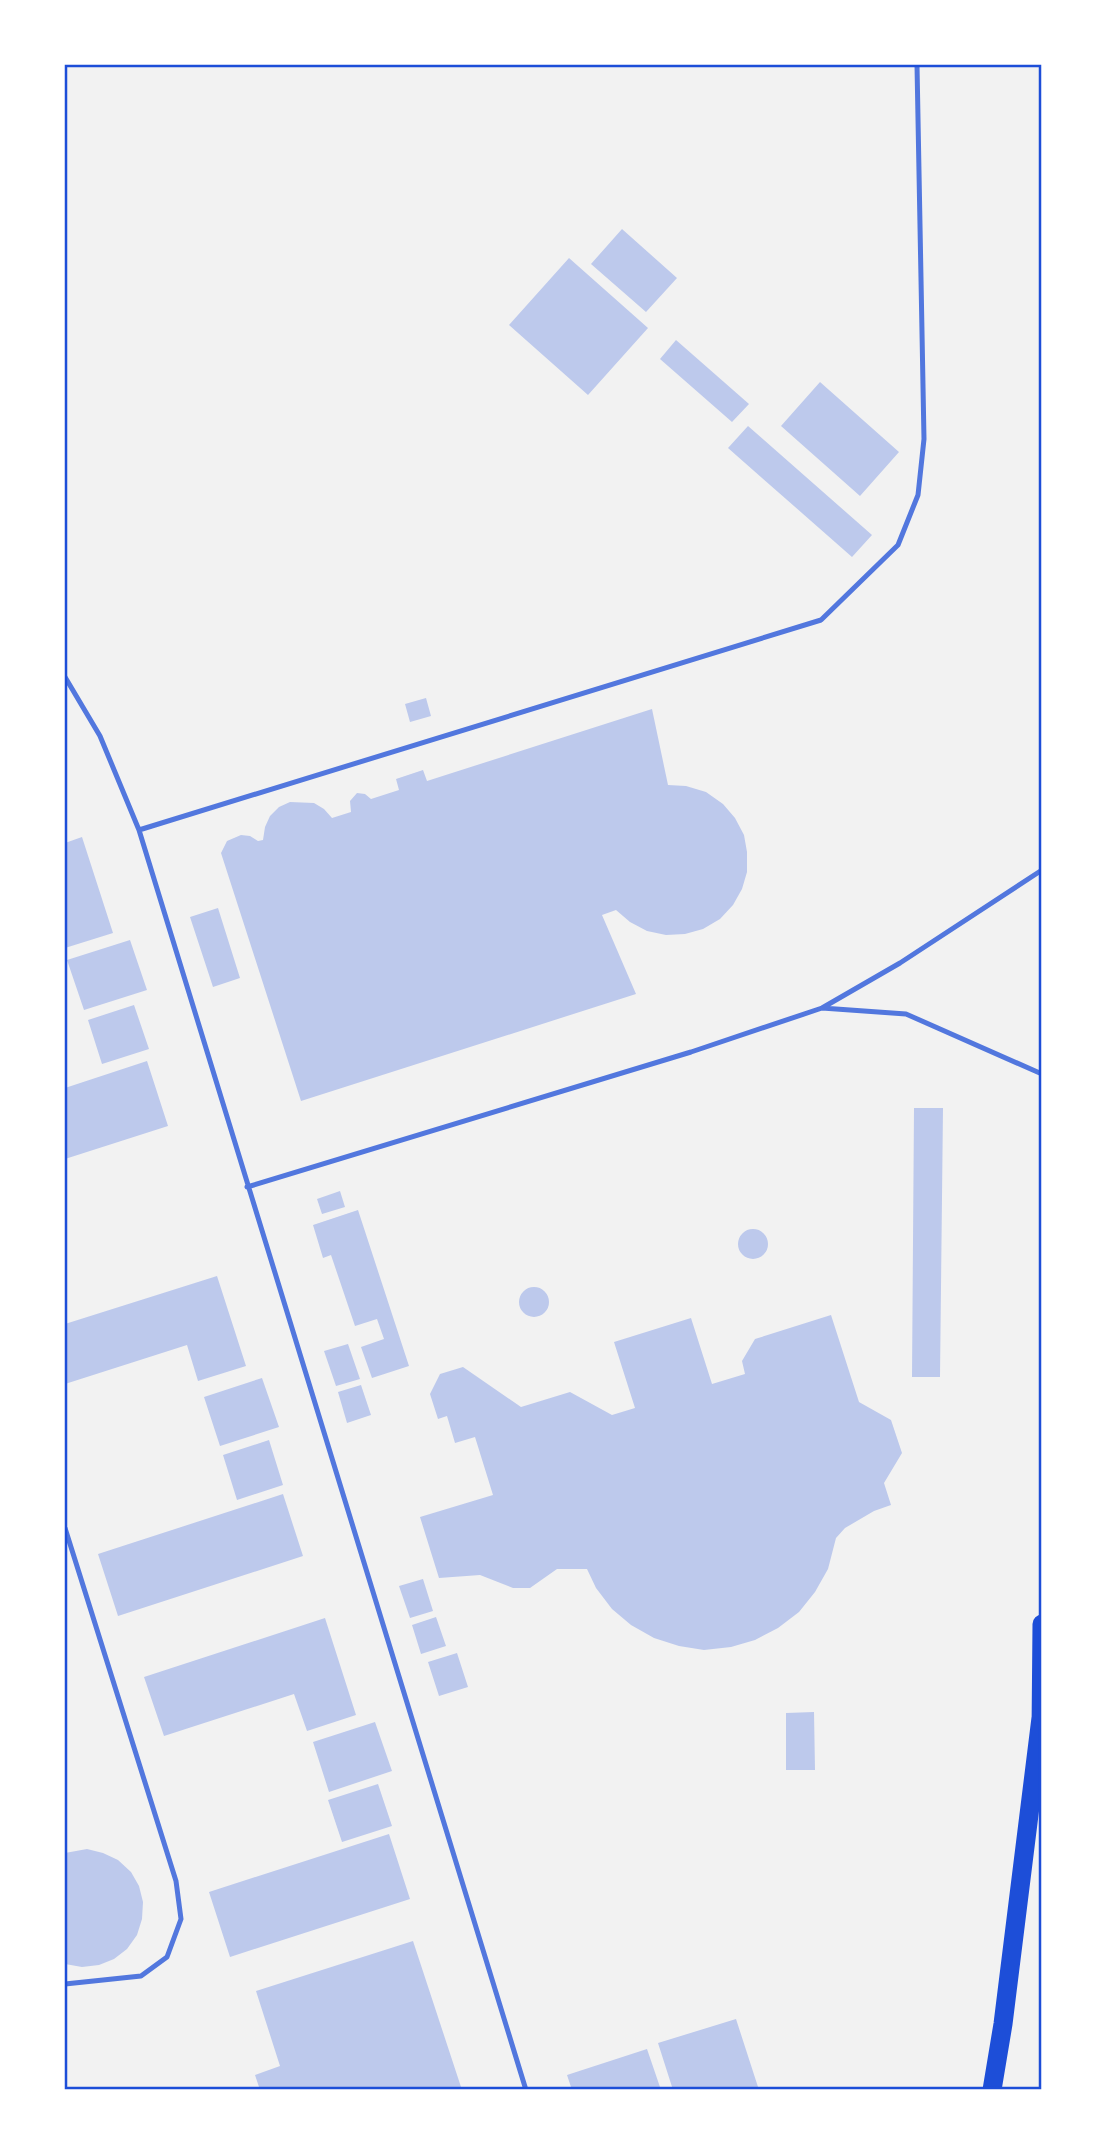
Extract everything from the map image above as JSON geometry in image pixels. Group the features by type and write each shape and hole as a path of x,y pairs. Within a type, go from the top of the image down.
{"highway":[{"path":"1042,1624 1042,1807"},
{"path":"992,2090 1003,2024 1041,1718"}],"lane":[{"path":"139,830 821,620 898,545 918,495 924,439 917,65"},
{"path":"65,677 100,736 139,830 526,2090"},
{"path":"247,1187 691,1052 822,1008 900,963 1042,870"},
{"path":"822,1008 906,1014 1042,1074"},
{"path":"65,1528 176,1881 181,1919 167,1957 141,1976 65,1984"}],"building":[{"path":"622,229 677,278 646,312 591,264"},
{"path":"569,258 648,328 588,395 509,325"},
{"path":"676,340 749,404 732,422 660,359"},
{"path":"820,382 899,452 860,496 781,426"},
{"path":"748,426 872,535 852,557 728,448"},
{"path":"426,698 431,716 410,722 405,704"},
{"path":"652,709 668,785 686,786 706,792 723,804 744,835 747,872 733,905 720,919 703,929 685,934 666,935 647,931 616,910 602,915 636,994 301,1101 221,853 227,841 241,835 263,840 270,816 279,807 290,802 314,803 332,818 351,812 350,801 357,793 365,794 371,799 399,790 396,779 423,770 427,781"},
{"path":"82,837 113,933 65,948 65,843"},
{"path":"218,908 240,978 213,987 190,917"},
{"path":"130,940 147,990 84,1010 67,960"},
{"path":"134,1005 149,1049 102,1064 88,1020"},
{"path":"147,1061 168,1126 65,1159 65,1088"},
{"path":"914,1108 943,1108 940,1377 912,1377"},
{"path":"340,1191 345,1207 322,1214 317,1199"},
{"path":"358,1210 409,1366 372,1378 361,1347 384,1339 377,1319 355,1326 331,1255 323,1258 313,1225"},
{"path":"753,1229 759,1230 767,1238 767,1250 759,1258 753,1259 747,1258 739,1250 738,1244 739,1238 747,1230"},
{"path":"217,1276 246,1366 198,1381 187,1345 65,1384 65,1324"},
{"path":"534,1287 540,1288 548,1296 548,1308 540,1316 534,1317 528,1316 520,1308 519,1302 520,1296 528,1288"},
{"path":"831,1315 859,1402 891,1420 902,1453 884,1483 891,1505 874,1511 845,1528 836,1538 828,1569 815,1592 799,1612 778,1628 755,1640 731,1647 704,1650 654,1638 631,1625 612,1609 596,1588 587,1569 557,1569 530,1588 513,1588 480,1575 439,1578 420,1517 493,1495 475,1437 455,1443 447,1416 438,1419 430,1394 440,1374 463,1367 521,1407 570,1392 612,1415 635,1408 614,1342 691,1318 712,1384 745,1374 742,1361 755,1339"},
{"path":"348,1344 360,1379 336,1386 324,1351"},
{"path":"262,1378 279,1427 220,1446 204,1397"},
{"path":"361,1385 371,1415 347,1423 338,1392"},
{"path":"269,1440 283,1485 237,1500 223,1455"},
{"path":"283,1494 303,1556 118,1616 98,1554"},
{"path":"423,1579 433,1611 410,1618 399,1586"},
{"path":"436,1617 446,1646 421,1654 412,1625"},
{"path":"325,1618 356,1715 307,1731 294,1694 164,1736 144,1677"},
{"path":"457,1653 468,1687 439,1696 428,1662"},
{"path":"814,1712 815,1770 786,1770 786,1713"},
{"path":"375,1722 392,1771 329,1792 313,1742"},
{"path":"378,1784 392,1826 342,1842 328,1800"},
{"path":"389,1834 410,1899 230,1957 209,1892"},
{"path":"87,1849 118,1860 131,1872 139,1886 143,1902 137,1935 127,1949 114,1959 99,1965 82,1967 65,1964 65,1853"},
{"path":"413,1941 462,2090 260,2090 255,2075 280,2066 256,1991"},
{"path":"736,2019 759,2090 673,2090 658,2043"},
{"path":"647,2049 661,2090 572,2090 567,2075"}]}
